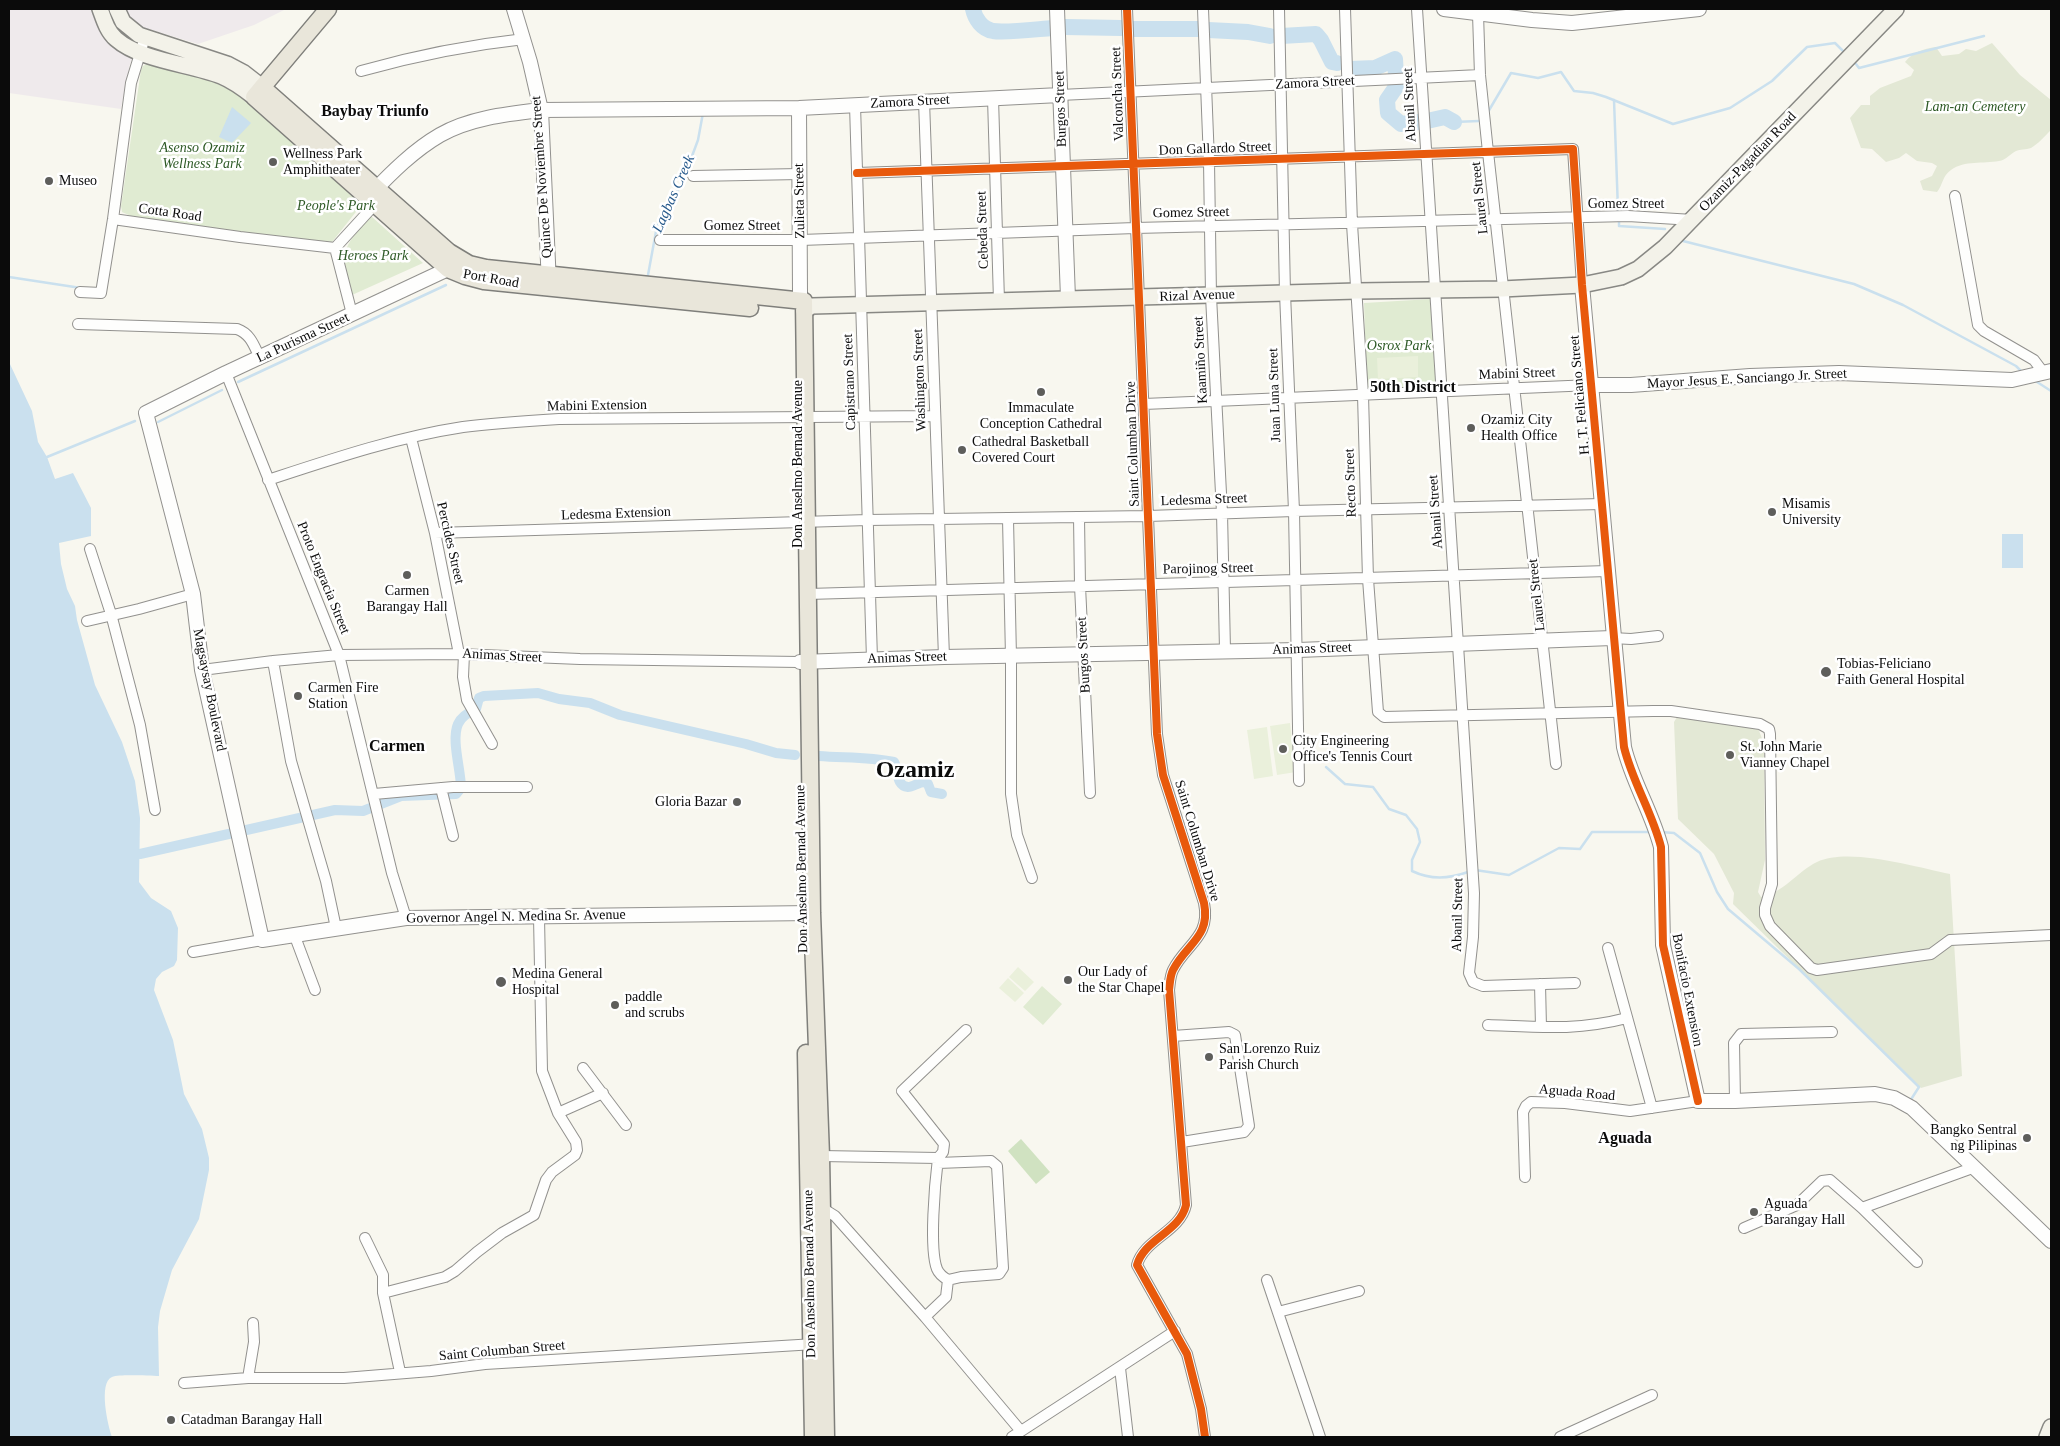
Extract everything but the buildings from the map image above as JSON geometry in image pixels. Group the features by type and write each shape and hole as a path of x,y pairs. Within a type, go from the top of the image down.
{"main road":[{"name":"Port Road","path":"100,9 110,32 121,42 140,52 221,76 258,92"},
{"name":"Port Road","path":"117,9 127,27 145,37 227,64 244,73 258,92 452,263 478,266 549,281 651,292 803,304"},
{"path":"258,92 328,9"},
{"name":"Ozamiz-Pagadian Road","path":"1582,285 1621,277 1638,269 1653,258 1693,220 1896,9"},
{"name":"Rizal Avenue","path":"803,304 862,306 1068,298 1502,289 1582,285"},
{"name":"Don Anselmo Bernad Avenue","path":"803,304 802,417 808,913 818,1344 826,1437"},
{"name":"Don Anselmo Bernad Avenue","path":"803,522 808,594 805,662"},
{"name":"Don Anselmo Bernad Avenue","path":"811,1054 821,1156 815,1210"},
{"name":"Don Anselmo Bernad Avenue","path":"813,1437 818,1344"},
{"path":"2047,1437 2051,1427"}],"street":[{"name":"Quince De Noviembre Street","path":"514,9 524,39 541,110 549,281"},
{"name":"Burgos Street","path":"1057,9 1068,298"},
{"name":"Valconcha Street","path":"1127,9 1138,298"},
{"name":"Kaamiño Street","path":"1203,9 1207,88 1211,296 1222,513 1225,650"},
{"name":"Juan Luna Street","path":"1278,9 1285,293 1298,650 1299,781"},
{"name":"Recto Street","path":"1345,9 1352,224 1363,395 1368,579 1374,647 1376,709 1380,715 1384,717 1620,710 1687,713 1760,724 1769,729 1772,884 1765,908 1765,915 1770,926 1810,968 1817,970 1931,954 1950,940 2051,935"},
{"name":"Abanil Street","path":"1417,9 1474,893 1473,936 1469,973 1473,982 1483,986 1540,984"},
{"path":"1444,9 1478,11 1572,23 1699,9"},
{"name":"Laurel Street","path":"1478,11 1480,75 1502,289 1556,764"},
{"path":"80,292 101,293 133,73 145,37"},
{"path":"361,71 412,57 492,42 524,39"},
{"name":"Zamora Street","path":"376,196 410,157 442,134 463,125 494,117 541,110 800,108 1480,75"},
{"name":"Cebeda Street","path":"993,98 999,301"},
{"name":"Washington Street","path":"924,102 944,657"},
{"name":"Capistrano Street","path":"855,105 872,659"},
{"name":"Zulieta Street","path":"800,108 803,304"},
{"name":"Don Gallardo Street","path":"857,173 1573,149"},
{"name":"H. T. Feliciano Street","path":"1573,149 1582,285 1608,571 1612,638"},
{"path":"693,176 800,174"},
{"path":"352,314 335,248 376,196"},
{"path":"1955,196 1978,325 1984,331 2034,360 2047,372"},
{"name":"Gomez Street","path":"660,240 801,240 928,237 1135,228 1645,216 1693,220"},
{"name":"Cotta Road","path":"113,219 335,248"},
{"name":"La Purisma Street","path":"146,413 352,314 452,263"},
{"name":"Saint Columban Drive","path":"1138,298 1159,754 1163,775 1204,903 1206,920 1199,937 1178,962 1170,979 1169,990 1186,1196 1184,1211 1175,1224 1143,1254 1137,1265 1187,1354 1193,1371 1205,1437"},
{"path":"78,324 237,329 252,339 260,358"},
{"name":"Mayor Jesus E. Sanciango Jr. Street","path":"1592,385 1631,385 1750,376 1839,373 2005,381 2047,372"},
{"name":"Proto Engracia Street","path":"226,373 339,655 392,873 406,918"},
{"name":"Mabini Street","path":"1144,404 1216,399 1592,385"},
{"name":"Magsaysay Boulevard","path":"146,413 193,594 202,670 262,940"},
{"name":"Mabini Extension","path":"268,480 323,462 411,438 462,427 508,422 935,416"},
{"name":"Percides Street","path":"411,438 435,533 461,654 465,694 492,744"},
{"name":"Ledesma Street","path":"803,522 1079,518 1602,504"},
{"name":"Burgos Street","path":"1079,518 1080,586 1090,793"},
{"path":"1008,519 1008,588 1011,656 1010,773 1012,808 1017,835 1032,878"},
{"name":"Ledesma Extension","path":"435,533 803,522"},
{"path":"90,549 111,614 142,733 156,810"},
{"name":"Parojinog Street","path":"808,594 1608,571"},
{"path":"87,621 193,594"},
{"path":"1612,638 1631,639 1658,636"},
{"name":"Animas Street","path":"202,670 339,655 461,654 580,659 805,662 1225,650 1298,650 1612,638"},
{"name":"Bonifacio Extension","path":"1612,638 1627,762 1657,832 1660,846 1664,945 1698,1101"},
{"path":"273,661 291,761 326,881 336,928"},
{"path":"375,797 453,787 527,788"},
{"path":"441,789 453,836"},
{"name":"Governor Angel N. Medina Sr. Avenue","path":"192,952 294,934 406,918 808,913"},
{"path":"383,1293 445,1277 502,1234 534,1215 546,1180 552,1172 575,1155 577,1150 576,1142 558,1114 542,1071 539,917"},
{"path":"294,934 315,990"},
{"path":"1608,948 1652,1108"},
{"path":"1541,1027 1540,984 1575,984"},
{"path":"1488,1025 1585,1027 1627,1018"},
{"path":"948,1280 939,1272 935,1260 934,1220 938,1160 943,1152 944,1144 902,1091 966,1030"},
{"path":"1173,1036 1230,1032 1235,1035 1249,1126 1244,1132 1182,1142"},
{"path":"1735,1101 1734,1043 1738,1036 1741,1034 1832,1032"},
{"path":"583,1068 626,1125"},
{"path":"558,1114 603,1094"},
{"path":"1698,1101 1884,1095 1894,1098 1912,1108 2051,1241"},
{"name":"Aguada Road","path":"1525,1177 1523,1112 1529,1103 1565,1103 1630,1111 1698,1101"},
{"path":"821,1156 991,1161 998,1168 1003,1268 999,1274 948,1280"},
{"path":"1862,1208 1975,1167"},
{"path":"1744,1228 1797,1205 1826,1180 1833,1182 1862,1208 1917,1262"},
{"path":"815,1210 831,1213 835,1216 925,1316 1016,1434 1175,1331"},
{"path":"365,1238 383,1275 383,1293 400,1372"},
{"path":"925,1316 946,1297 948,1280"},
{"path":"1267,1280 1320,1437"},
{"path":"1278,1312 1358,1291"},
{"path":"248,1378 254,1342 253,1323"},
{"name":"Saint Columban Street","path":"184,1383 248,1378 344,1378 400,1372 431,1372 485,1364 818,1344"},
{"path":"1120,1368 1128,1437"},
{"path":"1560,1437 1652,1396"}],"shaded area":[{"path":"9,9 286,9 254,25 198,44 145,28 130,64 121,109 9,93"}],"green space":[{"name":"Lam-an Cemetery","path":"1992,43 2020,75 2051,100 2051,130 2036,144 2031,148 2016,151 2001,160 1956,167 1946,175 1937,192 1923,190 1920,181 1932,176 1937,166 1932,163 1917,161 1906,153 1899,158 1886,162 1872,149 1861,148 1850,118 1861,105 1870,105 1870,96 1880,88 1911,76 1914,70 1905,62 1911,56 1923,50 1936,47 1942,56 1959,54 1966,49 1976,51"},
{"name":"Asenso Ozamiz Wellness Park","path":"149,63 207,79 233,91 363,203 332,242 292,240 131,216 122,212 121,206 141,70 143,66"},
{"name":"Heroes Park","path":"371,216 423,263 352,295 346,269 346,252 353,236"},
{"name":"Osrox Park","path":"1431,299 1436,388 1367,393 1364,303"},
{"path":"1418,356 1418,377 1378,379 1377,358"},
{"path":"1677,717 1758,728 1764,744 1765,860 1758,892 1761,897 1776,892 1810,866 1830,858 1864,857 1950,874 1962,1076 1921,1088 1733,904 1734,893 1714,854 1678,819 1674,722"},
{"name":"City Engineering Office's Tennis Court","path":"1290,723 1296,772 1277,775 1270,726"},
{"name":"City Engineering Office's Tennis Court","path":"1267,727 1273,776 1254,779 1247,730"},
{"path":"1018,967 1034,982 1025,991 1009,977"},
{"path":"1008,978 1024,993 1015,1002 999,988"},
{"path":"1042,986 1062,1004 1043,1025 1023,1007"},
{"path":"1021,1139 1050,1172 1036,1184 1008,1151"}],"water":[{"path":"232,107 251,123 232,143 219,137"},
{"path":"9,362 32,411 38,442 47,457 55,479 73,473 91,508 91,536 59,543 61,564 67,589 75,606 95,685 122,742 135,781 140,818 139,882 151,898 171,911 178,928 177,960 174,966 162,972 156,979 154,990 173,1040 184,1094 202,1129 209,1158 209,1170 199,1219 172,1270 160,1311 158,1327 159,1376 121,1376 112,1377 108,1381 105,1405 112,1437 9,1437"},
{"path":"2002,534 2023,534 2023,568 2002,568"}],"waterway":[{"path":"973,9 980,23 993,31 1052,28"},
{"path":"1065,27 1121,28"},
{"path":"1133,29 1200,29"},
{"path":"1208,30 1248,32 1270,36"},
{"path":"1281,36 1316,34 1332,62 1337,63"},
{"path":"1856,64 1859,68 1984,36"},
{"path":"1488,112 1511,73 1538,78 1561,72 1574,91 1593,93 1606,97 1673,124 1730,108 1772,81 1807,47 1835,43 1844,52"},
{"path":"1350,69 1375,68 1395,59 1396,76"},
{"path":"1396,87 1387,100 1388,113 1401,124 1418,122"},
{"path":"1614,100 1618,210"},
{"name":"Lagbas Creek","path":"648,275 657,226 682,183 698,140 703,113"},
{"path":"1427,121 1445,117 1454,122"},
{"path":"1454,122 1479,121"},
{"path":"1619,222 1619,226 1665,229"},
{"path":"1683,241 1854,284 1903,305 2016,366 2022,372"},
{"path":"9,277 81,288"},
{"path":"238,382 446,285"},
{"path":"2034,380 2051,391"},
{"path":"158,422 222,390"},
{"path":"47,457 135,421"},
{"path":"140,854 335,810 363,811 401,796 456,794 461,788 456,731 461,719 476,709 479,698 484,696 538,693 559,699 590,703 620,715 746,744 776,753 795,755"},
{"path":"819,756 866,758 894,762 901,784 910,787 924,782 928,784 931,792 942,794"},
{"path":"1326,767 1345,784 1373,787 1389,809 1406,815 1417,829 1420,842 1412,860 1412,871 1440,878 1468,872"},
{"path":"1475,870 1509,875 1559,848 1580,849 1592,832 1651,832"},
{"path":"1661,832 1674,833 1700,853 1717,892 1728,909 1799,969 1919,1087 1910,1101"}],"cycle path":[{"path":"1127,9 1157,734 1163,775 1204,903 1205,915 1201,932 1173,970 1169,990 1186,1205 1177,1222 1147,1248 1137,1265 1187,1354 1201,1409 1205,1437"},
{"path":"857,173 1573,149 1582,285 1624,747 1632,772 1653,821 1661,847 1663,945 1698,1101"}],"place":[{"name":"Wellness Park Amphitheater","path":"273,162"},
{"name":"Museo","path":"49,181"},
{"name":"Immaculate Conception Cathedral","path":"1041,392"},
{"name":"Ozamiz City Health Office","path":"1471,428"},
{"name":"Cathedral Basketball Covered Court","path":"962,450"},
{"name":"Misamis University","path":"1772,512"},
{"name":"Carmen Barangay Hall","path":"407,575"},
{"name":"Tobias-Feliciano Faith General Hospital","path":"1826,672"},
{"name":"Carmen Fire Station","path":"298,696"},
{"name":"City Engineering Office's Tennis Court","path":"1283,749"},
{"name":"St. John Marie Vianney Chapel","path":"1730,755"},
{"name":"Gloria Bazar","path":"737,802"},
{"name":"Our Lady of the Star Chapel","path":"1068,980"},
{"name":"Medina General Hospital","path":"501,982"},
{"name":"paddle and scrubs","path":"615,1005"},
{"name":"San Lorenzo Ruiz Parish Church","path":"1209,1057"},
{"name":"Bangko Sentral ng Pilipinas","path":"2027,1138"},
{"name":"Aguada Barangay Hall","path":"1754,1212"},
{"name":"Catadman Barangay Hall","path":"171,1420"}],"district":[{"name":"Baybay Triunfo","path":"375,112"},
{"name":"50th District","path":"1413,388"},
{"name":"Carmen","path":"397,747"},
{"name":"Ozamiz","path":"915,771"},
{"name":"Aguada","path":"1625,1139"}],"park label":[{"name":"People's Park","path":"336,206"}]}
